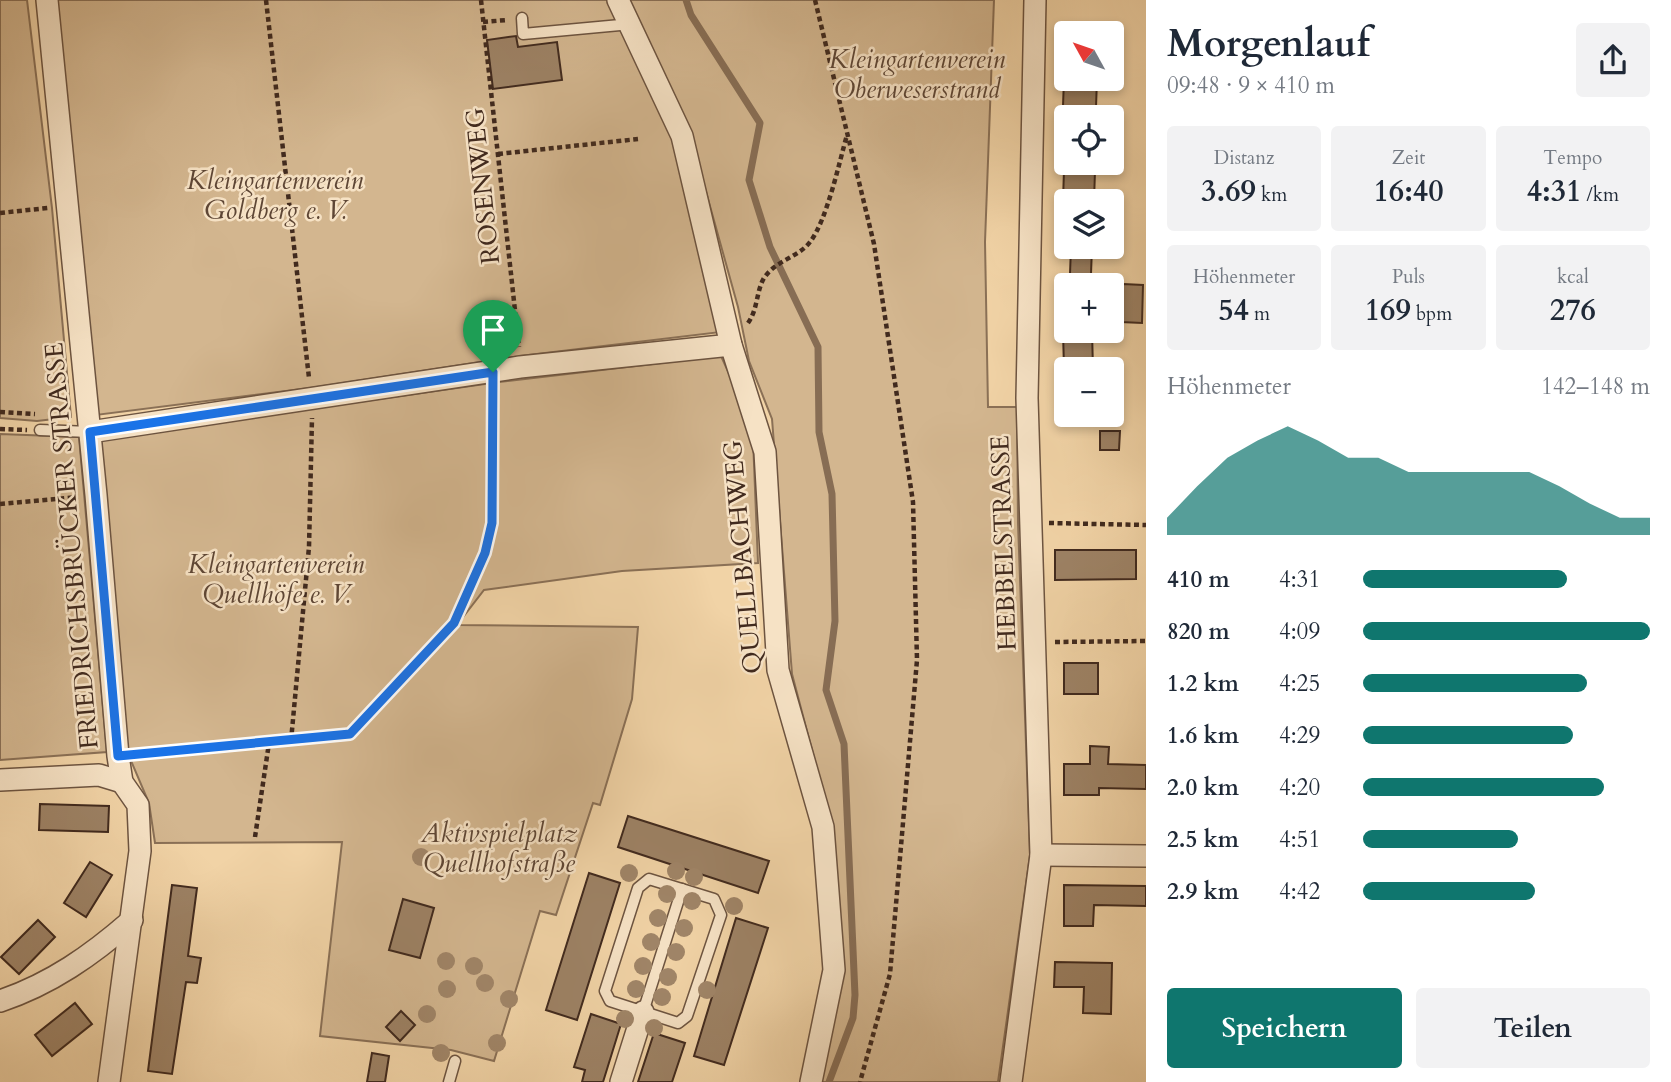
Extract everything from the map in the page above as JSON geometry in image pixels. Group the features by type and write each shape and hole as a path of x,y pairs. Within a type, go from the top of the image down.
{"street":[{"name":"FRIEDRICHSBRÜCKER STRASSE","path":"47,0 96,495 118,756 122,782 138,805 140,851 108,1082"},
{"name":"QUELLBACHWEG","path":"618,0 682,136 731,345 765,452 778,670 823,827 834,970 811,1082"},
{"name":"HEBBELSTRASSE","path":"1011,1082 1041,855 1027,398 1035,0"},
{"path":"90,432 520,367 731,345"},
{"path":"0,780 99,775 122,782"},
{"path":"1041,855 1146,856"},
{"path":"0,1001 27,992 82,961 132,920"},
{"path":"621,1082 643,1012"}],"lane":[{"path":"522,18 523,34 631,24"},
{"path":"40,430 90,432"},
{"path":"649,879 714,899 721,915 687,1016 678,1023 643,1012 610,1001 605,991 638,888 649,879"},
{"path":"643,1012 682,889"},
{"path":"449,1082 455,1061"}],"path":[{"path":"266,0 311,399 309,547 291,741"},
{"name":"ROSENWEG","path":"481,0 520,367"},
{"path":"815,0 874,244 911,489 917,660 890,974 860,1082"},
{"path":"483,22 493,22"},
{"path":"731,345 756,311 763,279 778,262 809,245 818,230 848,134"},
{"path":"498,154 638,139"},
{"path":"0,213 67,206"},
{"path":"118,756 350,734 454,623 485,553 492,523 493,372"},
{"path":"0,412 36,414 40,430 0,429"},
{"path":"0,504 96,495"},
{"path":"1029,522 1146,525"},
{"path":"1033,642 1146,641"},
{"path":"255,837 269,743"}],"green space":[{"path":"0,0 27,0 52,208 71,417 37,421 0,418"},
{"name":"Kleingartenverein Goldberg e. V.","path":"54,0 609,0 674,138 721,332 520,356 310,388 96,415"},
{"name":"Kleingartenverein Oberweserstrand","path":"627,0 994,0 985,242 988,407 1017,407 1018,523 1030,855 998,1082 818,1082 843,966 828,811 792,674 772,419 749,361 738,307 690,134"},
{"path":"721,356 742,402 753,439 758,563 622,571 484,590 457,625 638,627 632,699 600,805 593,803 556,915 540,911 494,1061 451,1050 320,1036 342,842 155,843 149,803 126,749 98,439 499,382"},
{"path":"0,434 79,437 107,752 0,760"}],"building":[{"path":"516,36 518,47 557,42 562,80 493,89 487,40"},
{"path":"1064,91 1097,91 1096,105 1063,105"},
{"path":"1064,175 1095,175 1094,189 1063,189"},
{"path":"1071,259 1092,259 1091,273 1070,273"},
{"path":"1124,284 1143,285 1142,323 1124,322"},
{"path":"1063,343 1092,343 1093,357 1064,357"},
{"path":"1100,431 1120,431 1119,450 1100,450"},
{"path":"1055,550 1136,550 1136,579 1055,580"},
{"path":"1064,663 1098,663 1098,694 1064,694"},
{"path":"1090,746 1109,747 1108,764 1146,765 1146,789 1099,788 1099,795 1064,795 1064,764 1090,764"},
{"path":"40,804 109,806 108,832 39,830"},
{"path":"628,816 769,861 758,893 618,847"},
{"path":"90,862 112,875 86,917 64,903"},
{"path":"589,873 620,883 577,1020 546,1010"},
{"path":"172,885 197,888 188,956 201,958 197,983 186,982 172,1074 148,1071"},
{"path":"1064,885 1146,886 1146,906 1094,905 1093,926 1064,926"},
{"path":"403,899 434,908 420,958 389,950"},
{"path":"736,918 768,928 724,1065 694,1056"},
{"path":"38,920 55,937 19,974 1,957"},
{"path":"1055,962 1112,963 1111,1014 1083,1013 1084,987 1054,987"},
{"path":"75,1003 92,1024 52,1056 35,1035"},
{"path":"401,1011 415,1025 400,1041 386,1027"},
{"path":"591,1014 621,1024 603,1082 582,1082 585,1070 574,1067"},
{"path":"654,1033 685,1043 672,1082 638,1082"},
{"path":"372,1053 389,1056 385,1082 367,1082"}],"waterway":[{"path":"686,0 691,15 760,123 749,180 770,247 818,347 819,432 832,494 835,621 826,690 844,744 855,995 853,1018 829,1082"}],"route":[{"path":"493,372 492,523 485,553 454,623 350,734 134,757 118,756 90,432 493,372"}],"park label":[{"name":"Kleingartenverein Quellhöfe e. V.","path":"276,579"},
{"name":"Aktivspielplatz Quellhofstraße","path":"499,848"}]}
